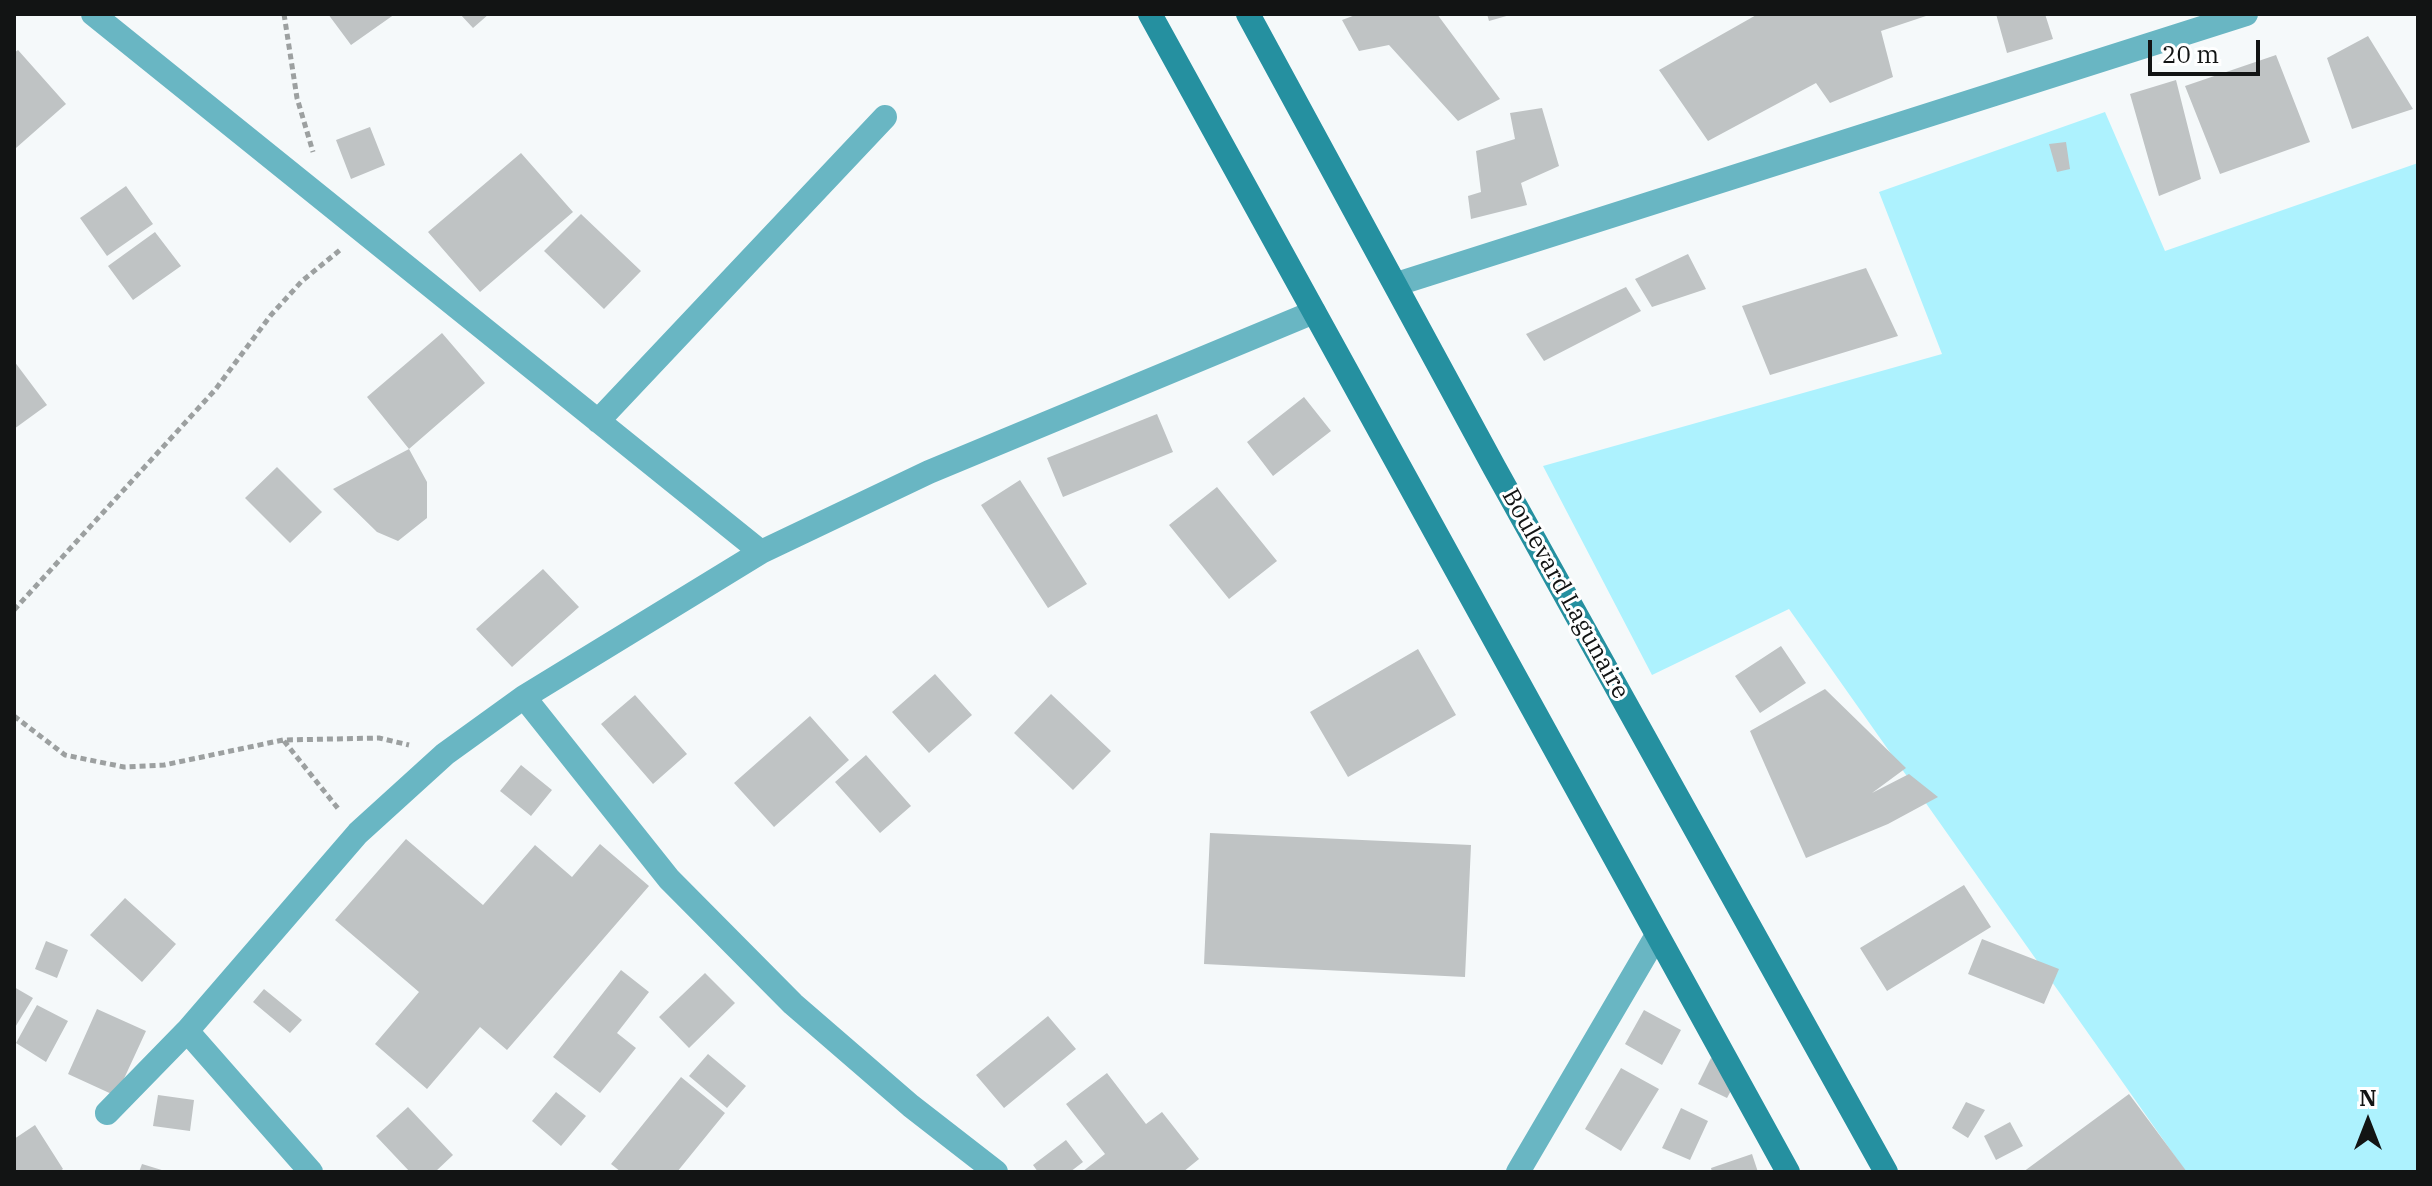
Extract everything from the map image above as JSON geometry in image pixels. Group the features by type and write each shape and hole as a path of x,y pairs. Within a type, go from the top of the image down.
{"main road":[{"path":"1150,14 1788,1172"},
{"name":"Boulevard Lagunaire","path":"1248,14 1494,467 1886,1172"}],"street":[{"path":"93,14 761,552"},
{"path":"1397,284 2246,14"},
{"path":"598,421 885,117"},
{"path":"107,1113 187,1031 358,833 445,754 524,697 761,552 929,472 1314,312"},
{"path":"524,697 669,879 793,1004 911,1106 996,1172"},
{"path":"1518,1172 1657,935"},
{"path":"187,1031 311,1172"}],"path":[{"path":"284,14 297,98 324,200"},
{"path":"14,610 215,390 271,315 302,281 362,231"},
{"path":"14,716 65,755 124,767 164,765 283,740 379,738 445,754"},
{"path":"283,740 358,833"}],"shaded area":[{"path":"2105,112 2165,251 2418,163 2418,1172 2186,1172 1789,609 1652,675 1543,466 1942,354 1879,192"}],"building":[{"path":"328,14 395,14 351,45"},
{"path":"460,14 489,14 473,28"},
{"path":"1358,14 1437,14 1500,99 1458,121 1389,45 1359,51 1342,20"},
{"path":"1487,14 1509,14 1510,15 1489,21"},
{"path":"1758,14 1929,15 1881,31 1893,77 1830,103 1816,83 1708,141 1659,70"},
{"path":"1996,14 2045,14 2053,39 2007,53"},
{"path":"2368,36 2413,109 2352,129 2327,58"},
{"path":"18,50 66,104 16,148 14,53"},
{"path":"2276,55 2310,142 2220,174 2185,86"},
{"path":"2176,80 2201,179 2159,196 2130,94"},
{"path":"1542,108 1559,166 1521,183 1527,205 1471,219 1468,196 1481,192 1476,151 1515,139 1510,113"},
{"path":"370,127 385,165 351,179 336,140"},
{"path":"2066,142 2070,169 2057,172 2049,144"},
{"path":"521,153 573,212 480,292 428,232"},
{"path":"126,186 153,224 107,256 80,218"},
{"path":"581,214 641,271 604,309 544,251"},
{"path":"155,232 181,266 133,300 108,266"},
{"path":"1688,254 1706,289 1652,307 1635,279"},
{"path":"1866,268 1898,336 1770,375 1742,306"},
{"path":"1626,287 1641,311 1544,361 1526,334"},
{"path":"442,333 485,383 409,449 367,397"},
{"path":"14,361 47,405 14,429"},
{"path":"1304,397 1331,431 1273,476 1247,442"},
{"path":"1157,414 1173,452 1063,497 1047,458"},
{"path":"409,449 427,482 427,518 398,541 377,532 333,489"},
{"path":"277,467 322,512 290,543 245,498"},
{"path":"1020,480 1087,584 1048,608 981,505"},
{"path":"1217,487 1277,561 1229,599 1169,525"},
{"path":"543,569 579,607 512,667 476,629"},
{"path":"1781,646 1806,683 1760,713 1735,676"},
{"path":"1418,649 1456,715 1348,777 1310,712"},
{"path":"935,674 972,715 929,753 892,712"},
{"path":"1825,689 1906,768 1872,793 1909,774 1938,797 1888,824 1806,858 1750,731"},
{"path":"1051,694 1111,751 1073,790 1014,733"},
{"path":"635,695 687,754 653,784 601,724"},
{"path":"810,716 849,760 774,827 734,783"},
{"path":"866,755 911,806 880,833 835,782"},
{"path":"521,765 552,790 531,816 500,791"},
{"path":"1210,833 1471,845 1465,977 1204,964"},
{"path":"406,839 483,905 535,845 572,877 600,844 649,886 507,1050 480,1027 427,1089 375,1044 419,992 335,920"},
{"path":"1964,885 1991,927 1887,991 1860,948"},
{"path":"125,898 176,944 142,982 90,935"},
{"path":"1982,939 2059,969 2044,1004 1968,974"},
{"path":"46,941 68,950 57,978 35,969"},
{"path":"621,970 649,992 617,1033 636,1048 600,1093 553,1057"},
{"path":"705,973 735,1003 689,1048 659,1017"},
{"path":"14,987 33,998 14,1029"},
{"path":"264,989 302,1020 290,1033 253,1002"},
{"path":"37,1005 68,1021 46,1062 16,1043"},
{"path":"97,1009 146,1031 116,1096 68,1074"},
{"path":"1644,1010 1681,1030 1662,1065 1625,1044"},
{"path":"1048,1016 1076,1049 1004,1108 976,1075"},
{"path":"708,1054 746,1086 727,1108 689,1076"},
{"path":"1711,1058 1741,1072 1727,1098 1698,1084"},
{"path":"1621,1068 1659,1089 1621,1151 1585,1129"},
{"path":"1107,1073 1146,1124 1162,1112 1199,1159 1183,1172 1082,1172 1105,1154 1066,1104"},
{"path":"681,1077 725,1113 677,1172 621,1172 611,1164"},
{"path":"556,1092 586,1116 561,1146 532,1121"},
{"path":"2129,1094 2187,1172 2023,1172"},
{"path":"158,1095 194,1100 190,1131 153,1126"},
{"path":"1966,1102 1985,1110 1968,1138 1952,1128"},
{"path":"408,1107 453,1155 435,1172 410,1172 376,1136"},
{"path":"1681,1108 1708,1121 1690,1160 1662,1148"},
{"path":"2010,1122 2023,1146 1996,1160 1984,1136"},
{"path":"35,1125 63,1169 59,1172 14,1172 14,1139"},
{"path":"1066,1140 1083,1162 1070,1172 1038,1172 1033,1165"},
{"path":"1752,1154 1758,1172 1712,1172 1711,1168"},
{"path":"142,1164 165,1171 165,1172 139,1172"}]}
